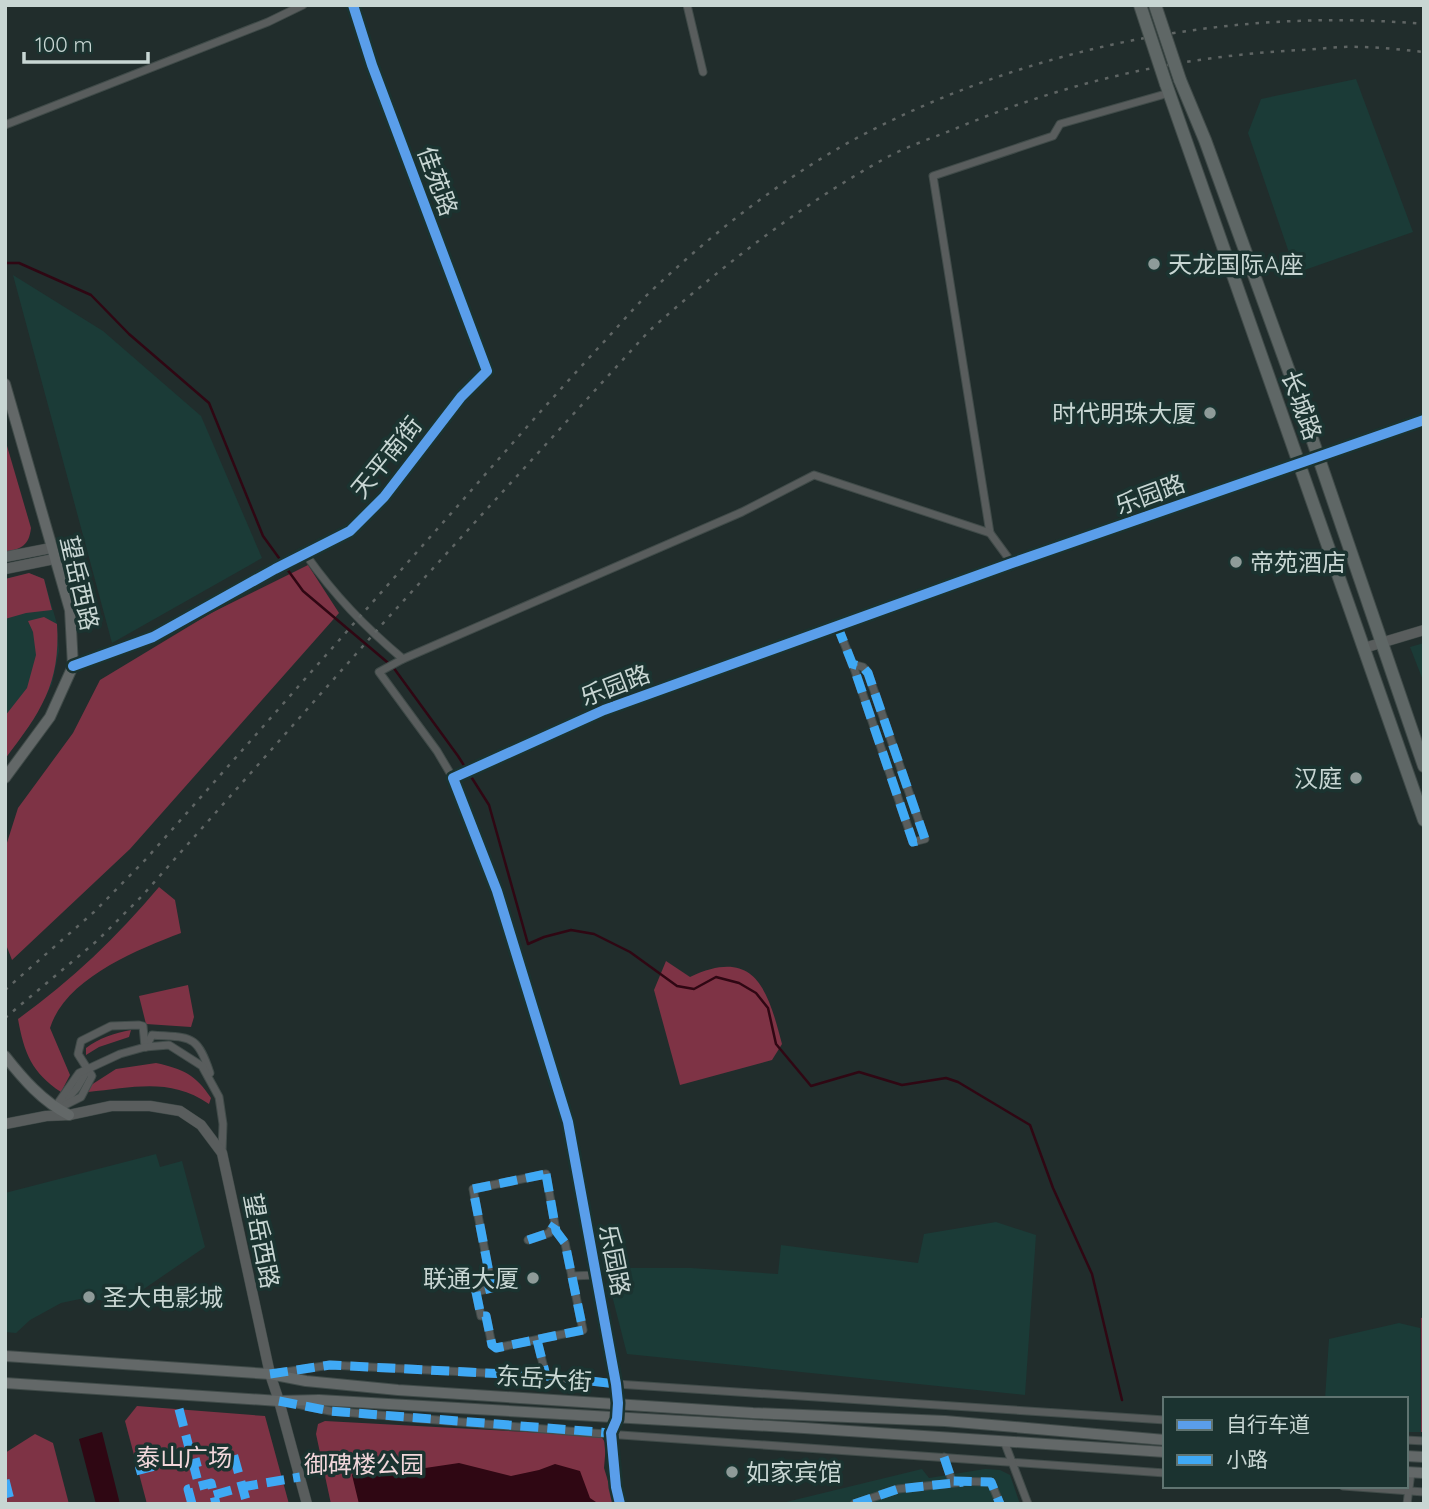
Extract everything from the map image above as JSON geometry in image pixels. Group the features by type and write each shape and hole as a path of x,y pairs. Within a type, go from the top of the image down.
{"main road":[{"name":"长城路","path":"1140,5 1167,89 1424,820"},
{"name":"长城路","path":"1155,5 1180,80 1205,140 1319,455 1424,766"},
{"name":"望岳西路","path":"5,384 70,610 73,666 50,716 5,778"},
{"path":"5,1056 27,1083 69,1115"},
{"name":"东岳大街","path":"5,1356 270,1374 306,1381 398,1390 752,1413 955,1422 1163,1440"},
{"name":"东岳大街","path":"5,1383 1163,1452"},
{"path":"1408,1472 1424,1473"}],"street":[{"path":"5,125 268,22 303,5"},
{"name":"佳苑路","path":"353,5 487,371"},
{"path":"687,5 703,72"},
{"path":"1012,564 990,533 933,176 1053,136 1060,124 1167,89"},
{"name":"天平南街","path":"73,666 153,637 350,531 384,496 461,397 487,371"},
{"name":"乐园路","path":"611,1433 617,1419 616,1384 568,1122 497,891 456,777 604,710 837,625 1424,420"},
{"path":"456,777 379,672 730,517 814,475 990,533"},
{"path":"5,557 52,554"},
{"path":"5,569 52,554"},
{"path":"306,555 334,594 400,661"},
{"path":"837,625 913,842 925,839 868,673 863,667 852,664"},
{"path":"1364,648 1424,630"},
{"path":"89,1069 78,1054 81,1041 111,1026 143,1026 145,1047"},
{"path":"145,1047 152,1035 187,1037 202,1049 215,1090"},
{"path":"46,1116 58,1109 77,1088 89,1069 120,1054 145,1047 169,1045 202,1066 219,1097 223,1124 222,1153"},
{"name":"望岳西路","path":"5,1124 111,1106 150,1106 180,1111 201,1125 222,1153 270,1374 307,1504"},
{"path":"546,1174 555,1224 556,1231 565,1243 583,1330 496,1348 492,1345 486,1315 481,1316 476,1292 492,1288 473,1189 546,1174"},
{"path":"528,1240 549,1233 555,1224"},
{"path":"572,1276 596,1275"},
{"path":"537,1339 546,1376"},
{"path":"270,1374 330,1365 546,1376 616,1384 1163,1420"},
{"path":"279,1401 330,1411 1163,1473"},
{"path":"611,1433 620,1504"},
{"path":"1004,1441 1028,1504"},
{"path":"944,1457 952,1481"},
{"path":"1407,1504 1408,1472"},
{"path":"940,1483 979,1480 991,1482 1000,1504"},
{"path":"854,1504 898,1489 952,1481 963,1482"},
{"path":"1369,1488 1424,1492"}],"shaded area":[{"path":"1356,79 1413,232 1296,273 1248,133 1261,99"},
{"path":"13,275 103,331 201,416 262,558 112,643"},
{"path":"29,573 44,579 57,624 59,651 52,684 34,719 5,759 5,579"},
{"path":"1424,643 1424,683 1410,647"},
{"path":"156,1154 160,1167 182,1161 205,1247 119,1306 100,1300 80,1299 61,1303 30,1320 16,1333 5,1332 5,1193"},
{"path":"996,1222 1036,1235 1025,1395 627,1354 605,1268 691,1268 778,1274 781,1245 918,1263 924,1234"},
{"path":"1399,1323 1420,1328 1421,1432 1408,1432 1408,1397 1325,1397 1329,1339"},
{"path":"102,1432 120,1504 96,1504 79,1439"},
{"path":"370,1456 405,1471 459,1463 511,1476 555,1464 580,1471 590,1498 599,1504 359,1504 352,1475"},
{"path":"922,1469 929,1478 985,1469 1000,1470 1010,1475 1020,1504 778,1504"}],"green space":[{"path":"5,439 31,528 24,545 5,552"},
{"path":"308,565 339,613 130,849 12,960 5,942 5,849 18,808 73,733 100,680 211,613"},
{"path":"29,573 44,579 52,610 5,619 5,579"},
{"path":"44,617 57,624 52,681 38,712 5,759 5,716 27,688 36,655 33,632 28,621"},
{"path":"159,887 175,900 181,933 104,968 70,995 50,1028 70,1075 61,1092 36,1070 23,1042 18,1019 93,958"},
{"path":"666,961 690,977 712,969 730,967 744,971 755,979 771,1007 782,1044 772,1060 680,1085 654,990"},
{"path":"188,985 194,1017 191,1027 146,1024 139,996"},
{"path":"131,1030 129,1037 99,1047 86,1055 86,1048 96,1041"},
{"path":"156,1063 181,1070 194,1078 211,1098 209,1104 180,1090 165,1087 88,1092 88,1087 116,1069"},
{"path":"1424,1317 1424,1432 1421,1432 1421,1318"},
{"name":"泰山广场","path":"137,1406 265,1416 289,1504 147,1504 125,1421"},
{"name":"御碑楼公园","path":"325,1421 601,1436 606,1444 604,1468 615,1504 331,1504 316,1434 318,1424"},
{"name":"泰山广场","path":"35,1434 53,1443 69,1504 5,1504 5,1453"}],"waterway":[{"path":"5,263 19,263 91,295 129,334 209,403 263,536 303,591 393,667 458,756 489,805 528,944 571,930 594,934 630,952 677,986 694,989 716,977 739,983 756,993 768,1008 776,1044 811,1086 859,1072 902,1085 946,1078 958,1082 1030,1125 1053,1188 1092,1274 1122,1400"}],"railway":[{"path":"5,990 94,912 146,859 645,297 706,242 778,187 855,139 921,107 989,80 1059,58 1131,41 1204,29 1277,22 1351,20 1424,24"},
{"path":"5,1018 98,940 142,896 386,620 649,331 704,284 791,217 852,177 902,150 999,111 1084,84 1169,65 1257,53 1353,47 1424,52"}],"marked path":[{"path":"837,625 913,842 925,839 868,673 863,667 852,664"},
{"path":"546,1174 556,1231 565,1243 583,1330 496,1348 492,1345 486,1316 481,1316 476,1292 492,1288 473,1189 546,1174"},
{"path":"528,1240 549,1233 555,1224"},
{"path":"537,1340 546,1376"},
{"path":"270,1374 330,1365 546,1376 616,1384"},
{"path":"279,1401 330,1411 611,1433"},
{"path":"179,1409 199,1486"},
{"path":"136,1471 174,1461 176,1468 233,1453 247,1504"},
{"path":"944,1457 952,1481 991,1482 1000,1504"},
{"path":"214,1495 300,1477"},
{"path":"5,1480 11,1504"},
{"path":"854,1504 898,1489 963,1482"},
{"path":"192,1504 188,1489 211,1483 216,1504"}],"cycle path":[{"path":"73,666 153,637 350,531 384,497 461,397 487,371 372,65 353,5"},
{"path":"620,1504 611,1433 617,1419 616,1384 568,1122 497,891 453,778 604,710 1012,563 1424,420"}],"place":[{"name":"天龙国际A座","path":"1154,264"},
{"name":"时代明珠大厦","path":"1210,413"},
{"name":"帝苑酒店","path":"1236,562"},
{"name":"汉庭","path":"1356,778"},
{"name":"联通大厦","path":"533,1278"},
{"name":"圣大电影城","path":"89,1297"},
{"name":"如家宾馆","path":"732,1472"}]}
